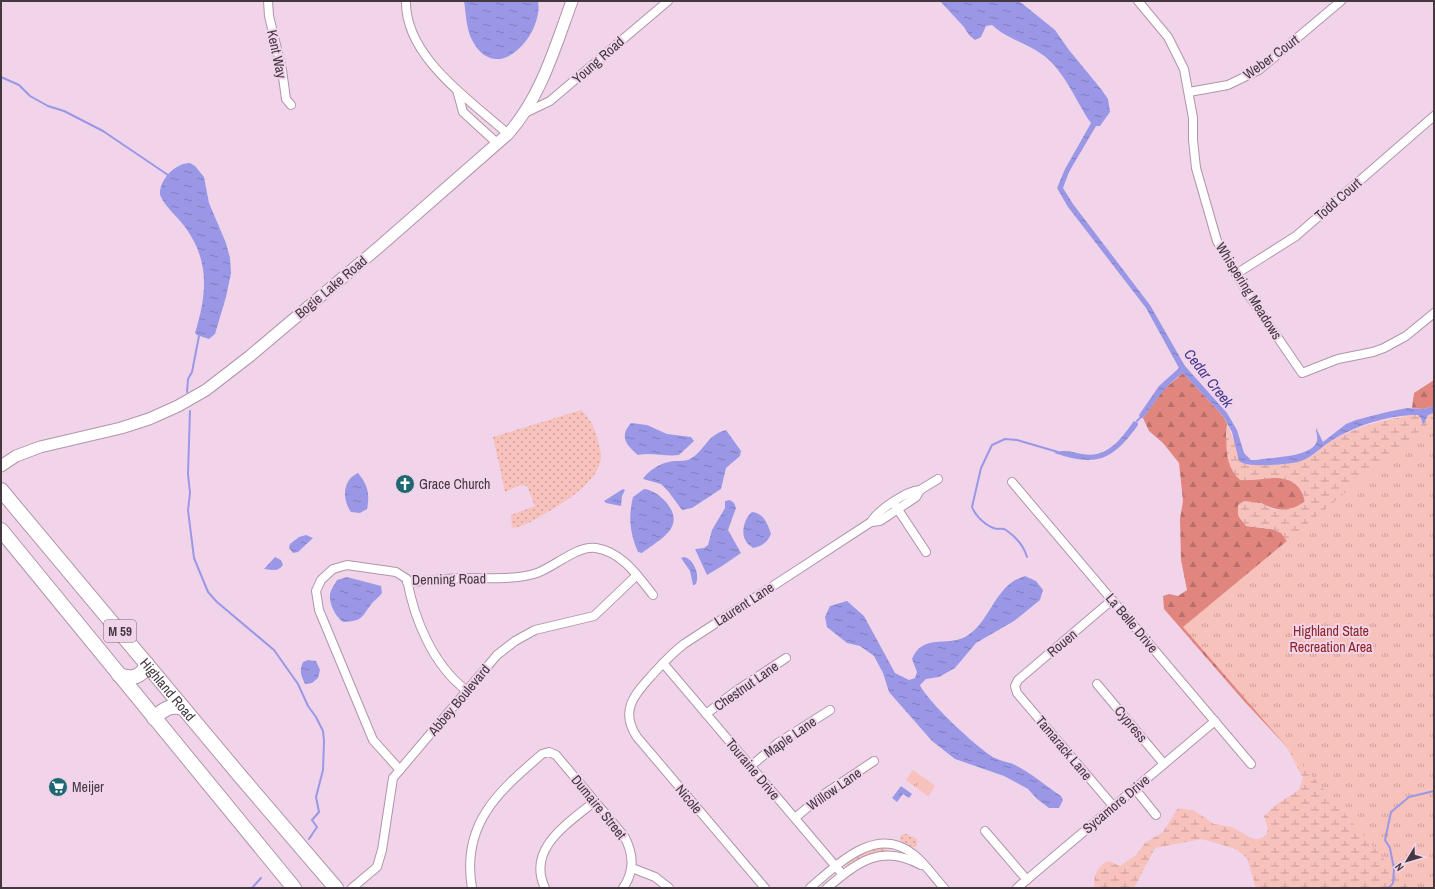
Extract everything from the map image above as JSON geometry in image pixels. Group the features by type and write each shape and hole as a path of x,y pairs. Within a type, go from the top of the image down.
{"highway":[{"name":"Highland Road","path":"1,490 336,888"},
{"name":"Highland Road","path":"1,530 294,888"},
{"path":"119,675 135,677 142,673 147,664"},
{"path":"154,718 168,707 177,706 183,708"}],"main road":[{"name":"Bogie Lake Road","path":"1,466 16,456 40,447 140,423 172,410 206,390 278,332 508,134 525,112 541,82 572,1"}],"street":[{"name":"Kent Way","path":"268,1 269,16 282,70 286,99 291,105"},
{"path":"406,1 409,26 415,39 432,63 457,90 508,134"},
{"name":"Young Road","path":"525,112 550,101 668,1"},
{"name":"Whispering Meadows","path":"1138,1 1168,37 1184,69 1189,92 1196,168 1217,241 1236,274 1302,373 1338,359 1384,348 1406,336 1434,313"},
{"name":"Weber Court","path":"1189,92 1228,85 1259,70 1341,1"},
{"path":"457,90 463,112 498,144"},
{"name":"Todd Court","path":"1236,274 1296,236 1434,116"},
{"name":"Laurent Lane","path":"631,702 636,693 663,663 689,640 871,522 876,514 896,506 912,490 920,490 938,479"},
{"name":"La Belle Drive","path":"1012,482 1251,764"},
{"path":"896,506 926,552"},
{"name":"Denning Road","path":"400,770 374,740 319,610 316,591 321,580 333,569 347,565 396,572 406,579 407,582 466,578 492,579 527,575 538,572 574,553 594,548 613,554 628,565 653,595"},
{"name":"Abbey Boulevard","path":"352,888 377,867 382,850 393,778 497,655 514,641 535,630 594,616 637,575"},
{"path":"407,582 411,602 439,661 454,681 466,690"},
{"name":"Rouen","path":"1015,688 1018,680 1112,600"},
{"name":"Chestnut Lane","path":"706,714 736,691 786,658"},
{"name":"Touraine Drive","path":"663,663 843,875"},
{"name":"Cypress","path":"1097,684 1164,764"},
{"name":"Tamarack Lane","path":"1015,688 1114,807"},
{"name":"Nicole","path":"631,702 629,718 637,737 765,888"},
{"name":"Maple Lane","path":"751,766 778,743 830,710"},
{"name":"Sycamore Drive","path":"1017,888 1215,721"},
{"name":"Dumaire Street","path":"472,888 471,870 473,846 477,830 487,810 500,792 518,774 542,754 547,752 553,753 624,836 631,851 632,868"},
{"name":"Willow Lane","path":"795,818 820,798 874,761"},
{"path":"1135,789 1156,815"},
{"path":"545,888 541,876 540,866 546,846 556,834 595,801"},
{"path":"985,831 1027,880"},
{"path":"810,888 858,850 885,843 901,846 908,850 944,888"},
{"path":"827,888 865,860 886,855 906,858 928,870"},
{"path":"623,888 632,868 655,877 669,888"}],"green space":[{"path":"1183,373 1223,416 1227,424 1226,437 1264,478 1285,479 1296,484 1303,495 1305,502 1294,508 1283,510 1261,503 1246,526 1271,529 1281,532 1295,552 1282,729 1286,746 1243,700 1164,609 1163,596 1169,594 1178,596 1187,590 1181,560 1180,519 1183,501 1179,463 1163,443 1149,431 1143,418 1163,390"},
{"path":"1434,380 1434,406 1424,409 1412,408 1414,393"},
{"path":"581,410 594,428 601,453 601,459 594,475 581,489 558,506 527,523 512,528 511,515 535,506 527,486 520,485 505,492 493,437"},
{"name":"Highland State Recreation Area","path":"1434,413 1434,888 1256,888 1247,858 1236,849 1202,839 1155,848 1134,888 1095,888 1095,875 1102,865 1109,861 1120,866 1136,855 1145,843 1163,832 1178,808 1195,811 1214,824 1232,827 1253,839 1259,839 1266,835 1268,829 1264,816 1277,804 1299,790 1303,778 1286,746 1282,729 1295,552 1281,533 1271,529 1246,526 1238,516 1238,505 1244,501 1261,503 1275,510 1295,508 1305,501 1301,490 1295,483 1288,480 1269,478 1240,480 1231,468 1227,454 1227,424 1233,438 1251,465 1280,464 1302,461 1333,440 1362,427 1383,421 1415,415 1420,416 1422,422 1428,415"},
{"name":"Highland State Recreation Area","path":"1434,419 1434,888 1409,888 1183,627"},
{"path":"913,770 935,786 928,796 906,780"},
{"path":"923,777 935,786 928,796 916,787"},
{"path":"903,834 907,834 917,839 917,846 912,848 901,843 900,837"},
{"path":"886,847 887,849 885,852 864,857 848,867 845,865 866,850"}],"water":[{"path":"464,1 538,1 538,14 534,28 517,51 505,57 494,59 482,53 472,40 467,26"},
{"path":"940,1 1019,1 1055,30 1108,99 1110,112 1100,126 1096,126 1069,172 1063,188 1073,204 1150,305 1185,366 1227,413 1237,430 1244,453 1251,460 1290,456 1307,451 1314,447 1317,441 1316,428 1323,442 1346,424 1356,420 1407,408 1424,409 1434,406 1434,413 1428,415 1423,425 1421,418 1418,415 1407,415 1373,422 1341,435 1301,461 1279,465 1250,465 1239,461 1232,432 1223,416 1183,373 1166,388 1143,418 1140,418 1139,415 1159,386 1179,368 1146,308 1068,207 1057,188 1065,169 1091,123 1058,69 1043,55 1004,34 992,25 986,26 981,37 975,40"},
{"path":"190,163 195,166 204,177 209,203 226,243 230,258 231,273 226,297 215,334 209,339 195,333 204,291 204,278 199,252 185,227 160,195 162,184 169,173 179,166"},
{"path":"1134,421 1138,423 1138,425 1129,437 1120,447 1102,458 1082,460 1054,453 1064,451 1091,455 1106,451 1118,441"},
{"path":"631,423 647,425 667,434 691,437 694,441 679,455 638,455 627,444 625,436 625,432"},
{"path":"726,430 741,451 740,456 726,468 721,489 692,508 682,510 661,484 643,479 651,471 662,464 671,461 690,459 699,452 710,439"},
{"path":"358,473 366,486 368,495 367,509 360,513 351,512 345,496 346,485 353,476"},
{"path":"623,489 625,490 622,496 621,506 606,503 604,501"},
{"path":"644,489 656,493 665,501 674,518 673,525 669,532 642,553 638,552 635,545 630,518 633,497"},
{"path":"730,500 734,503 736,508 728,530 741,553 707,575 695,549 704,548 708,545 712,530 725,508 725,501"},
{"path":"752,512 762,517 767,523 771,534 764,544 753,548 748,544 743,534 745,521"},
{"path":"306,535 313,538 298,552 293,553 289,548 290,544 299,537"},
{"path":"275,557 281,560 283,565 279,569 275,570 264,569"},
{"path":"684,557 691,561 697,572 696,584 693,585 690,571 681,558"},
{"path":"1025,576 1036,581 1043,590 1040,600 1014,621 976,643 955,668 939,677 926,679 920,685 942,713 987,753 995,758 1021,768 1061,796 1063,800 1059,808 1049,808 1037,799 1028,789 1004,776 955,759 932,741 889,692 883,673 874,656 860,646 847,643 827,627 825,617 830,606 847,601 864,616 895,673 909,680 915,678 917,672 912,659 922,646 929,643 958,640 973,632 1004,589 1014,581"},
{"path":"347,577 381,586 382,593 359,619 355,621 343,622 333,610 330,602 330,594 337,580"},
{"path":"308,660 316,661 320,670 318,678 312,683 305,684 301,668 303,662"},
{"path":"901,786 912,794 909,798 903,794 897,802 892,798"}],"waterway":[{"path":"1,77 19,85 30,96 48,106 64,111 103,131 168,175"},
{"path":"187,392 188,379 192,372 199,336"},
{"path":"190,411 188,474 190,493 188,510 194,558 208,592 217,602 274,650 298,684 308,706 316,717 323,731 323,770 316,797 319,812 312,820 317,827 309,839"},
{"path":"1137,421 1140,418"},
{"path":"1027,557 1022,545 1005,529 993,528 986,524 974,511 972,507 981,468 992,445 1005,439 1017,440 1058,452"},
{"name":"Cedar Creek","path":"1389,888 1393,883 1394,869 1390,848 1385,840 1391,812 1409,797 1434,791"},
{"path":"252,888 261,878"}],"place":[{"name":"Grace Church","path":"405,484"},
{"name":"Meijer","path":"58,787"}]}
